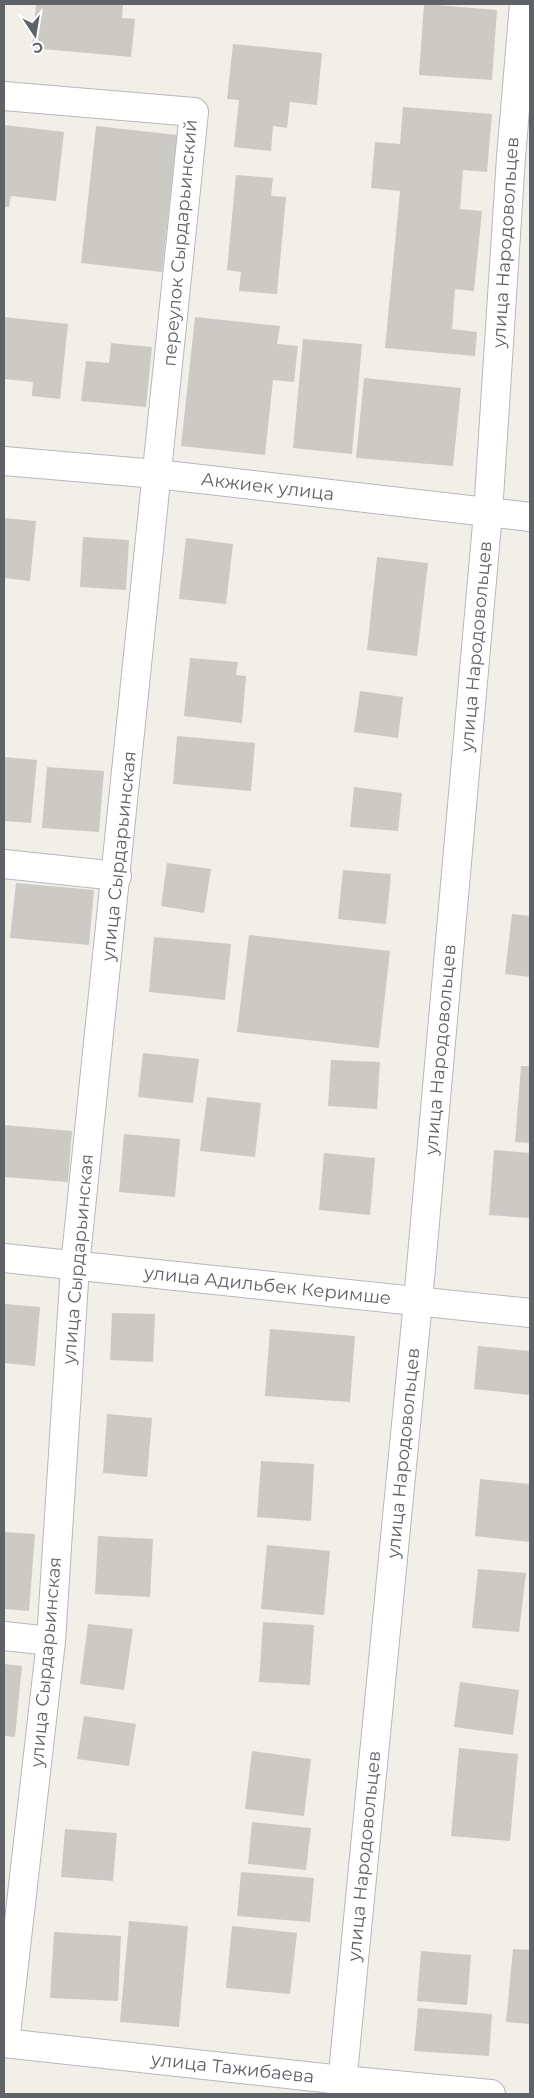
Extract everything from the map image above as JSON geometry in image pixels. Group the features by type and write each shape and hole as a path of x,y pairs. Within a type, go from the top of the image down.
{"street":[{"name":"улица Народовольцев","path":"341,2087 418,1301 520,158 524,4"},
{"name":"переулок Сырдарьинский","path":"4,96 194,112 157,474"},
{"name":"Акжиек улица","path":"4,461 157,474 530,518"},
{"name":"улица Сырдарьинская","path":"4,2043 51,1641 76,1266 157,474"},
{"path":"4,864 117,876"},
{"name":"улица Адильбек Керимше","path":"4,1258 530,1313"},
{"path":"4,1636 51,1641"},
{"name":"улица Тажибаева","path":"4,2043 341,2087 491,2094"}],"building":[{"path":"36,4 123,4 122,18 135,19 131,57 32,48"},
{"path":"424,4 497,10 492,80 419,75"},
{"path":"233,44 322,53 317,105 290,102 287,128 273,126 271,151 234,147 239,100 227,99"},
{"path":"403,107 492,114 487,172 463,170 460,209 482,211 474,291 455,289 452,329 477,332 475,356 385,348 400,191 371,188 375,142 400,144"},
{"path":"4,125 64,132 56,201 11,196 9,207 4,207"},
{"path":"96,126 177,135 162,272 81,263"},
{"path":"236,175 273,178 271,196 286,197 277,294 239,291 241,272 227,270"},
{"path":"4,317 68,324 60,399 32,396 33,382 4,379"},
{"path":"195,317 280,326 277,344 298,346 294,382 273,380 265,455 181,446"},
{"path":"303,339 362,344 352,454 293,448"},
{"path":"111,343 152,347 146,407 81,401 86,361 109,363"},
{"path":"364,378 461,388 453,466 356,458"},
{"path":"4,518 36,521 30,581 4,578"},
{"path":"83,537 129,540 126,590 80,587"},
{"path":"186,538 233,544 226,604 179,599"},
{"path":"377,557 428,563 417,656 367,650"},
{"path":"190,658 238,662 236,675 246,676 242,723 184,716"},
{"path":"360,691 403,697 398,738 354,732"},
{"path":"177,736 255,743 251,791 173,784"},
{"path":"4,757 37,760 31,823 4,821"},
{"path":"47,767 104,771 99,832 42,828"},
{"path":"354,787 402,793 398,831 350,827"},
{"path":"167,863 211,869 204,913 161,906"},
{"path":"343,870 391,874 386,924 338,919"},
{"path":"16,883 94,890 89,945 10,938"},
{"path":"512,914 530,916 530,977 505,974"},
{"path":"249,935 390,951 379,1048 237,1032"},
{"path":"154,937 231,944 225,1000 149,992"},
{"path":"143,1053 199,1059 193,1103 138,1097"},
{"path":"331,1060 380,1062 377,1109 328,1106"},
{"path":"521,1066 530,1066 530,1143 515,1142"},
{"path":"207,1097 261,1103 255,1157 200,1151"},
{"path":"4,1125 72,1131 68,1182 4,1177"},
{"path":"124,1134 180,1139 175,1197 119,1192"},
{"path":"494,1150 530,1153 530,1218 489,1215"},
{"path":"324,1153 375,1158 370,1215 319,1210"},
{"path":"4,1304 40,1307 35,1366 4,1363"},
{"path":"112,1313 155,1314 153,1362 110,1360"},
{"path":"270,1329 355,1336 350,1402 265,1396"},
{"path":"478,1346 530,1351 530,1395 474,1389"},
{"path":"107,1414 152,1418 147,1477 103,1473"},
{"path":"261,1461 314,1464 311,1521 257,1517"},
{"path":"480,1479 530,1484 529,1542 475,1536"},
{"path":"4,1532 35,1534 29,1611 4,1609"},
{"path":"98,1536 153,1539 150,1597 95,1594"},
{"path":"267,1545 330,1551 324,1615 261,1609"},
{"path":"478,1569 526,1573 519,1632 472,1628"},
{"path":"263,1622 314,1625 310,1685 259,1682"},
{"path":"88,1624 133,1629 124,1690 80,1684"},
{"path":"4,1664 22,1666 15,1737 4,1736"},
{"path":"460,1682 519,1690 513,1735 454,1727"},
{"path":"84,1716 136,1724 129,1766 77,1759"},
{"path":"459,1748 518,1754 510,1841 451,1836"},
{"path":"252,1751 311,1759 304,1816 245,1809"},
{"path":"252,1822 311,1828 306,1870 248,1864"},
{"path":"65,1829 117,1833 113,1881 61,1877"},
{"path":"241,1872 314,1878 310,1922 237,1916"},
{"path":"129,1921 188,1926 179,2027 120,2022"},
{"path":"232,1926 297,1933 290,1994 226,1988"},
{"path":"54,1932 121,1936 118,2001 50,1998"},
{"path":"513,1949 530,1950 530,2024 506,2022"},
{"path":"421,1951 471,1955 467,2005 417,2001"},
{"path":"418,2008 492,2014 489,2056 414,2051"}]}
